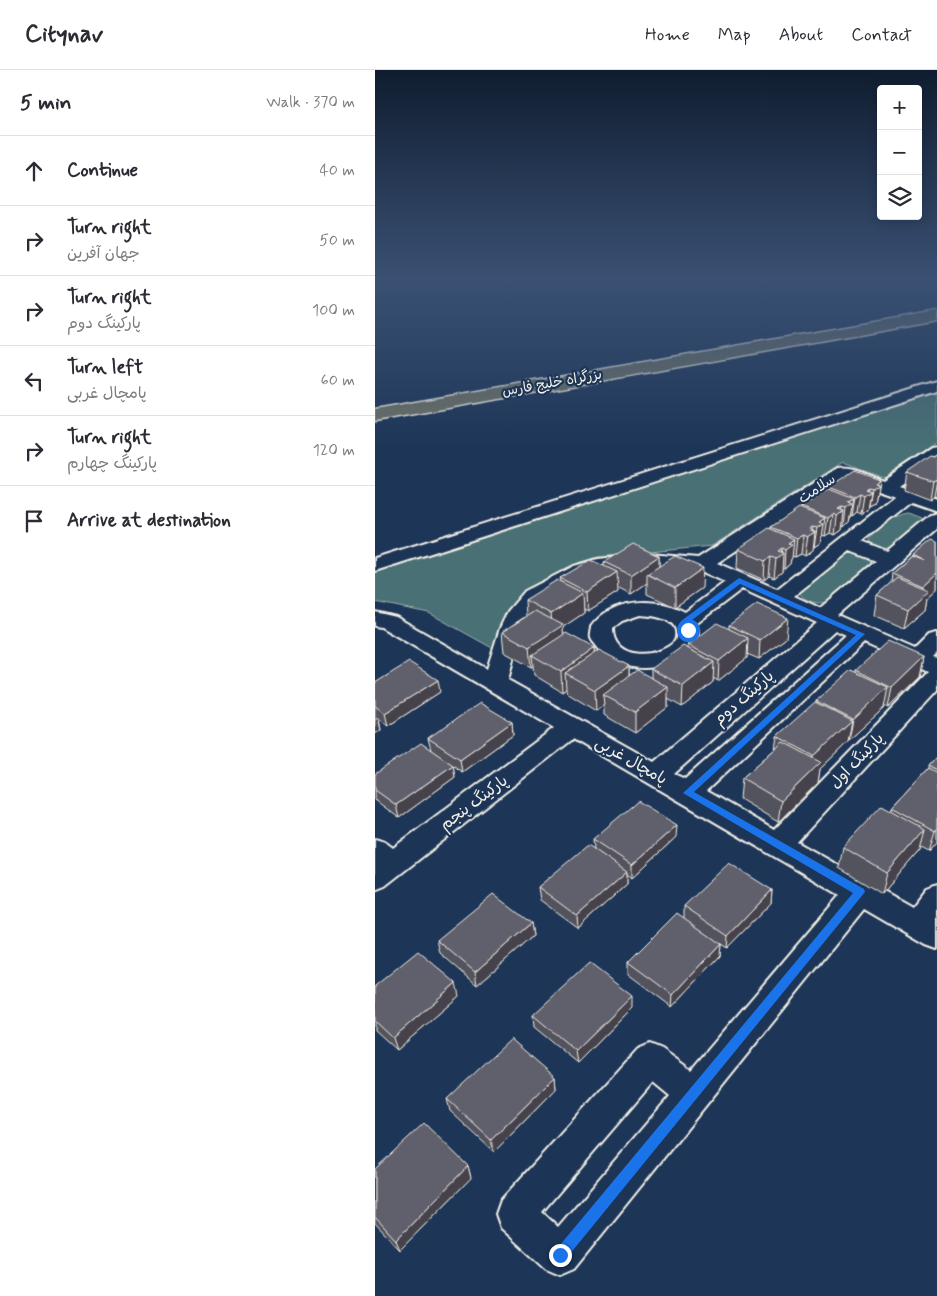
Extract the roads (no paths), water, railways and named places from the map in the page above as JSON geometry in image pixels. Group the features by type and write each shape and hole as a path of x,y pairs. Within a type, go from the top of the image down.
{"highway":[{"name":"بزرگراه خلیج فارس","path":"375,404 775,334"},
{"name":"بزرگراه خلیج فارس","path":"375,415 830,334"}],"street":[{"path":"375,565 937,386"},
{"path":"885,487 937,452"},
{"name":"سلامت","path":"702,564 843,472 885,487"},
{"path":"885,487 937,505"},
{"path":"779,598 908,495"},
{"name":"پارکینگ دوم","path":"656,775 752,691 889,560 937,519"},
{"path":"848,543 889,560"},
{"path":"495,683 511,628 519,612 533,596 561,579 581,570 598,565 649,560 702,564 927,663 937,640"},
{"path":"684,623 739,581"},
{"name":"پامچال غربی","path":"375,619 388,622 927,930"},
{"name":"پارکینگ دوم","path":"687,793 861,634"},
{"name":"پارکینگ اول","path":"777,845 937,676"},
{"path":"752,691 782,706"},
{"name":"پارکینگ پنجم","path":"381,864 572,727"},
{"path":"695,1093 650,1060 515,1214 560,1255 695,1093 860,892"},
{"path":"927,930 937,896"}]}
